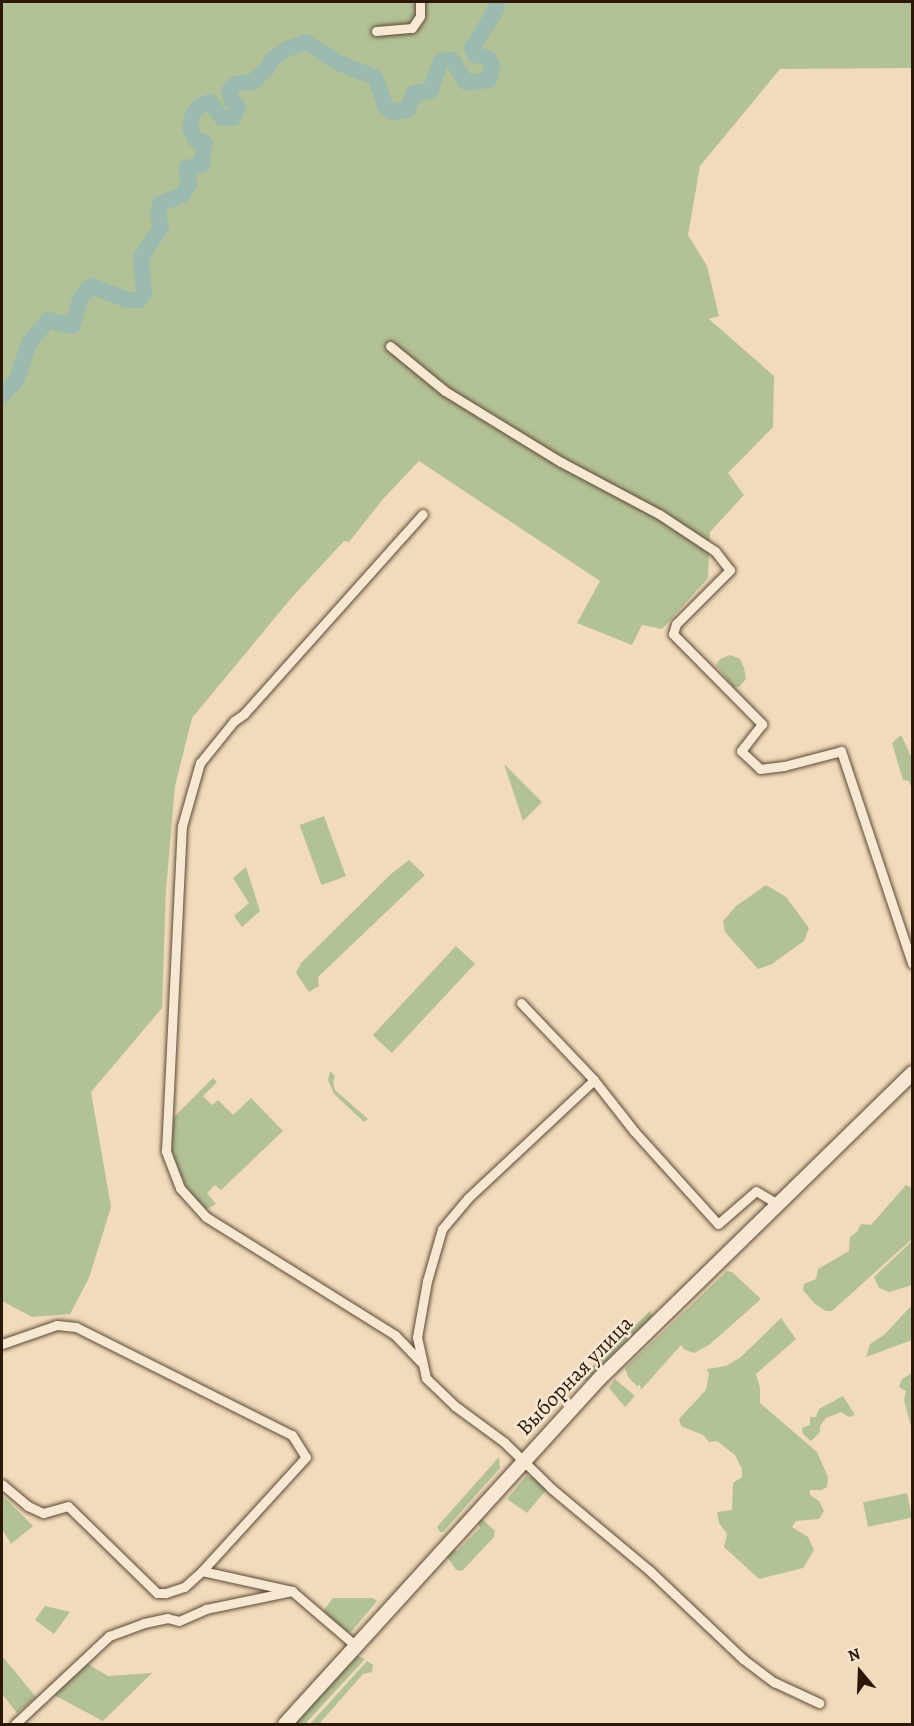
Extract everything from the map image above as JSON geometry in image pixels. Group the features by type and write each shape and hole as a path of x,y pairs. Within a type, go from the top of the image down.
{"main road":[{"name":"Выборная улица","path":"285,1725 601,1377 776,1203 912,1073"}],"street":[{"path":"376,31 412,28 420,16 420,2"},
{"path":"390,346 445,392 561,462 659,514 715,551 730,570 676,624 673,634 762,724 741,751 760,769 784,766 841,752 912,963"},
{"path":"421,1362 395,1335 200,1212 180,1188 166,1150 182,826 200,763 234,721 244,714 423,514"},
{"path":"521,1003 594,1080 634,1131 718,1224 756,1191 776,1203"},
{"path":"594,1080 468,1198 442,1229 427,1281 417,1337 426,1378 523,1461 552,1489 650,1570 743,1659 774,1682 819,1702"},
{"path":"2,1344 57,1325 76,1327 292,1435 306,1457 202,1571 184,1587 173,1592 158,1593 68,1506 43,1513 28,1506 2,1484"},
{"path":"202,1571 292,1591 356,1646"},
{"path":"15,1725 109,1636 144,1623 167,1618 179,1621 206,1609 292,1591"}],"green space":[{"path":"2,2 912,2 912,68 780,69 700,166 688,235 707,266 719,316 709,319 774,376 773,427 728,473 744,495 710,532 708,578 662,629 642,625 632,645 577,623 600,581 419,461 383,499 349,542 344,541 293,596 192,718 175,786 166,890 162,1008 91,1092 111,1207 89,1278 70,1314 32,1317 2,1301"},
{"path":"730,655 740,659 744,668 746,679 739,687 733,687 716,665 720,659"},
{"path":"901,735 912,758 912,791 909,781 903,780 892,743"},
{"path":"504,764 542,802 523,821"},
{"path":"324,816 346,876 321,885 300,825"},
{"path":"409,860 425,875 318,977 319,986 309,992 296,973 301,963 391,874"},
{"path":"246,867 260,911 242,927 234,916 249,903 233,878"},
{"path":"766,885 786,897 809,928 804,941 772,964 758,969 725,932 723,921 736,906"},
{"path":"456,946 475,964 392,1053 373,1035"},
{"path":"330,1071 335,1076 333,1082 335,1090 368,1119 364,1122 334,1094 328,1080"},
{"path":"213,1078 217,1082 203,1096 212,1105 218,1100 233,1115 251,1098 283,1131 221,1190 215,1185 207,1193 216,1204 207,1209 194,1199 176,1168 171,1143 172,1119"},
{"path":"906,1185 912,1188 912,1239 832,1311 826,1311 815,1304 803,1290 804,1284 816,1279 818,1269 849,1251 850,1237 857,1232 861,1224 871,1225"},
{"path":"912,1241 912,1285 889,1292 879,1288 874,1277"},
{"path":"727,1271 732,1272 761,1299 709,1345 694,1353 685,1350 681,1345 641,1390 640,1385 637,1386 628,1377 625,1368"},
{"path":"912,1305 912,1340 866,1357 870,1344 884,1335"},
{"path":"650,1311 652,1316 587,1380 579,1379"},
{"path":"781,1318 796,1339 756,1374 760,1388 760,1403 817,1452 828,1477 827,1487 821,1490 810,1490 810,1495 819,1501 824,1511 819,1519 796,1521 792,1527 808,1537 814,1550 803,1568 759,1579 724,1547 727,1534 719,1523 717,1512 732,1510 733,1483 742,1477 742,1469 735,1455 717,1441 709,1442 703,1435 681,1426 679,1419 706,1390 709,1374 707,1369 726,1366 741,1357"},
{"path":"912,1373 912,1430 904,1400 906,1391 899,1387 902,1379"},
{"path":"615,1379 635,1396 625,1407 609,1388"},
{"path":"843,1396 855,1415 849,1417 841,1412 826,1418 820,1426 820,1432 811,1441 803,1434 802,1428 810,1425 810,1417 816,1417 819,1409"},
{"path":"499,1457 500,1468 443,1532 440,1532 437,1527"},
{"path":"526,1476 537,1478 547,1489 527,1513 507,1499"},
{"path":"907,1493 912,1517 868,1527 863,1502"},
{"path":"2,1495 33,1526 11,1544 2,1529"},
{"path":"482,1519 495,1531 494,1537 462,1571 456,1570 446,1555 452,1549 457,1551 480,1528 478,1521"},
{"path":"333,1598 373,1598 377,1601 352,1631 346,1632 324,1615 323,1611"},
{"path":"45,1606 70,1612 54,1634 35,1620"},
{"path":"356,1655 365,1659 305,1724 293,1724"},
{"path":"2,1656 36,1697 17,1713 2,1694"},
{"path":"367,1661 373,1665 372,1672 363,1674 319,1724 310,1724"},
{"path":"88,1664 108,1676 152,1673 103,1721 54,1695"}],"waterway":[{"path":"2,395 16,381 30,341 49,320 72,326 81,297 91,286 127,300 139,300 144,294 141,258 161,227 158,215 160,204 182,195 189,184 187,168 202,164 205,143 195,139 190,128 193,114 200,106 210,102 222,118 233,118 238,106 232,101 229,91 236,84 252,82 266,70 273,59 287,49 306,42 341,64 375,77 386,107 394,112 407,110 414,93 430,91 441,61 452,60 467,83 489,80 492,65 488,58 475,55 472,48 497,8 496,2"}]}
